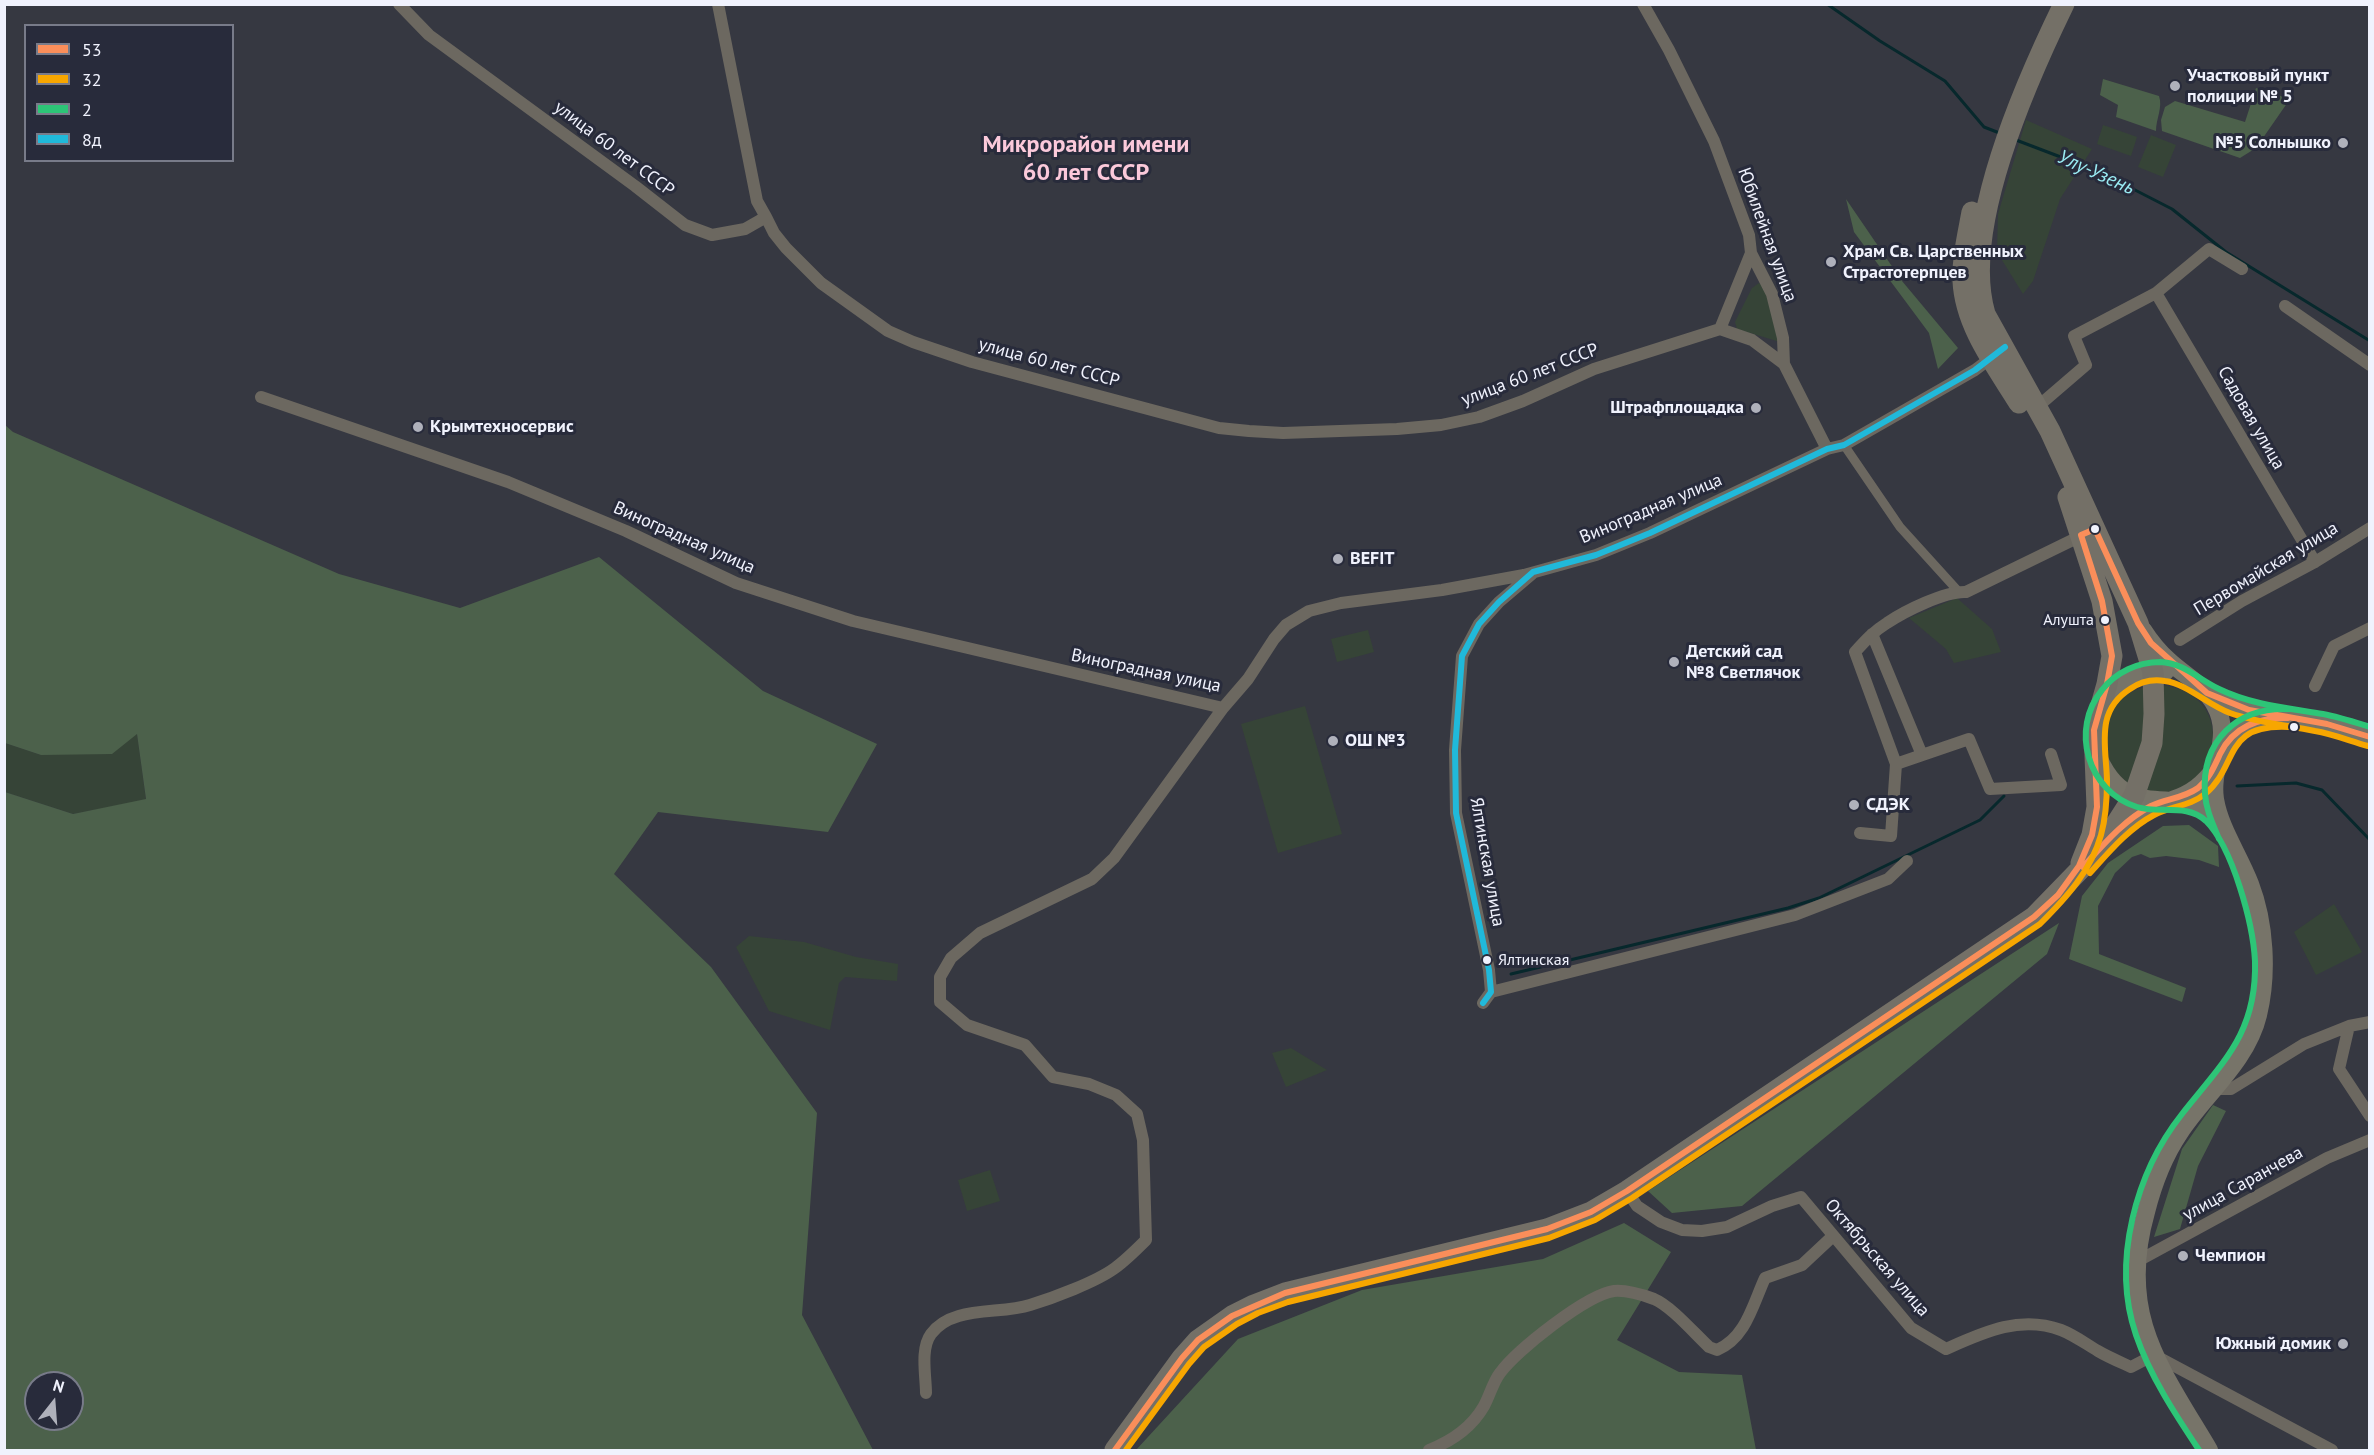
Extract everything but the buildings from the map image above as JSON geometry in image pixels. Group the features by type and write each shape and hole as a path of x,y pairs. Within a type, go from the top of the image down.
{"highway":[{"path":"2052,4 2031,48 2000,143 1973,205 1963,280 1969,313 2050,430 2088,532 2112,656 2108,684 2094,730 2098,777 2097,807 2092,835 2079,866 2058,895"},
{"path":"2008,121 2064,4"},
{"path":"1115,1450 1182,1358 1198,1341 1232,1316 1286,1293 1547,1229 1591,1212 1627,1191 2034,917 2058,895 2100,849 2134,796 2152,743 2154,714 2152,672 2139,623 2088,532 1998,352"}],"main road":[{"path":"2139,623 2151,643 2201,688 2216,705 2223,735 2214,788 2216,806 2227,836 2250,884 2260,922 2264,975 2258,1016 2248,1043 2179,1133 2155,1179 2140,1231 2136,1262 2135,1285 2139,1315 2154,1354 2209,1450"},
{"path":"2098,711 2105,699 2126,680 2152,672 2167,672 2249,710 2326,724 2370,737"},
{"path":"2100,849 2126,825 2165,801 2184,796 2197,789 2208,778 2236,732 2250,722 2274,716"},
{"path":"2095,750 2103,769 2116,786 2134,796 2165,801 2186,801 2203,807 2215,818 2227,836"}],"street":[{"name":"улица 60 лет СССР","path":"399,4 429,35 685,225 712,235 745,229 766,218 786,248 821,283 888,331 972,362 1220,428 1282,433 1441,425 1479,417 1523,401 1594,369 1720,329"},
{"path":"718,4 758,201 766,218"},
{"name":"Юбилейная улица","path":"1643,4 1669,50 1714,141 1749,235 1751,253 1772,294 1783,338 1784,364 1827,449"},
{"path":"2036,408 2086,365 2074,336 2156,292 2209,249 2242,269"},
{"path":"1751,253 1720,329 1752,340 1784,364"},
{"name":"Садовая улица","path":"2156,292 2315,562"},
{"path":"2285,306 2370,364"},
{"name":"Виноградная улица","path":"261,397 508,482 626,531 736,583 853,621 1223,708 1248,680 1286,625 1309,611 1341,603 1442,590 1533,572 1596,555 1650,533 1827,449 1844,445 1974,370 1998,352"},
{"path":"1844,445 1900,527 1962,592"},
{"name":"Первомайская улица","path":"2180,640 2370,528"},
{"path":"1860,833 1891,837 1896,764 1856,660 1855,652 1872,634 1888,622 1947,593 1962,592 2088,532"},
{"name":"Ялтинская улица","path":"1491,992 1489,970 1456,813 1456,741 1462,656 1479,624 1499,602 1533,572"},
{"path":"2314,686 2334,646 2370,628"},
{"path":"1872,634 1922,755"},
{"path":"926,1394 925,1351 929,1337 946,1320 1030,1305 1114,1269 1146,1240 1143,1140 1137,1114 1116,1095 1089,1084 1053,1077 1025,1045 967,1025 940,1002 940,977 951,958 980,933 1092,879 1114,858 1223,708"},
{"path":"1896,764 1969,739 1990,789 2061,785 2051,754"},
{"path":"1483,1003 1491,992 1795,915 1888,879 1907,861"},
{"path":"2213,1089 2231,1089 2304,1044 2349,1026 2370,1022"},
{"path":"2349,1026 2339,1069 2370,1116"},
{"name":"улица Саранчева","path":"2136,1262 2328,1158 2370,1140"},
{"name":"Октябрьская улица","path":"1627,1191 1637,1206 1661,1222 1682,1230 1702,1231 1727,1227 1772,1206 1801,1197 1911,1328 1946,1349 2004,1325 2028,1323 2061,1330 2131,1367 2154,1354"},
{"path":"1429,1450 1462,1433 1484,1406 1499,1374 1516,1355 1560,1319 1589,1302 1614,1291 1640,1294 1657,1300 1709,1347 1717,1350 1725,1347 1750,1318 1765,1278 1802,1265 1833,1236"},
{"path":"2154,1354 2332,1450"}],"green space":[{"path":"2103,79 2159,96 2156,131 2116,117 2118,105 2100,95"},
{"path":"2256,88 2290,99 2256,148 2240,158 2162,131 2161,120 2165,107 2175,101 2245,122"},
{"path":"2026,120 2092,149 2060,199 2033,281 2023,294 1997,252 1998,214"},
{"path":"2103,125 2137,137 2131,156 2097,144"},
{"path":"2151,135 2176,145 2163,177 2138,167"},
{"path":"1846,199 1902,281 1958,348 1938,369 1929,333 1854,232"},
{"path":"1759,283 1765,287 1780,342 1737,329 1735,322 1752,288"},
{"path":"5,425 13,432 339,574 460,608 599,557 763,691 877,744 828,832 658,812 614,874 711,967 817,1113 802,1315 873,1450 5,1450 5,792 73,814 146,799 137,734 112,754 41,755 5,743"},
{"path":"1957,598 1992,629 2001,652 1954,663 1946,649 1909,618"},
{"path":"1368,630 1374,652 1337,662 1331,639"},
{"path":"2160,685 2187,692 2204,707 2212,726 2212,747 2205,766 2191,782 2170,792 2145,792"},
{"path":"2144,687 2146,730 2128,783 2114,769 2109,760 2104,741 2105,721 2115,703 2129,693"},
{"path":"1305,706 1342,834 1278,853 1241,724"},
{"path":"137,734 146,800 73,814 5,792 5,743 41,755"},
{"path":"2189,825 2218,846 2219,867 2199,860 2166,856 2150,858 2141,854 2132,857 2115,873 2098,906 2099,954 2186,988 2182,1002 2069,959 2082,896 2108,863 2163,826"},
{"path":"2334,904 2362,952 2316,975 2294,932"},
{"path":"2059,923 2047,954 1742,1206 1672,1213 1648,1191"},
{"path":"749,936 804,942 856,957 898,964 897,981 845,977 839,983 830,1030 769,1011 736,947"},
{"path":"1291,1048 1327,1070 1286,1087 1272,1053"},
{"path":"2213,1105 2226,1111 2198,1166 2180,1229 2154,1237 2182,1149"},
{"path":"990,1170 1000,1201 967,1211 958,1180"},
{"path":"1624,1223 1671,1252 1617,1340 1679,1372 1742,1375 1756,1450 1136,1450 1238,1339 1362,1290 1543,1259"}],"waterway":[{"name":"Улу-Узень","path":"1827,4 1880,41 1945,81 1984,127 2002,134"},
{"name":"Улу-Узень","path":"2016,140 2100,172 2172,209 2226,252 2370,341"},
{"path":"2237,786 2296,783 2322,790 2370,840"},
{"path":"1511,974 1788,908 1819,898 1980,820 2004,796"}],"transit line":[{"name":"8д","path":"1483,1003 1491,992 1489,970 1456,813 1455,750 1462,656 1479,624 1499,602 1533,572 1596,555 1650,533 1827,449 1844,445 1975,370 2005,347"},
{"name":"53","path":"1115,1450 1182,1358 1198,1340 1232,1316 1285,1293 1547,1229 1591,1212 1627,1191 2034,917 2058,895 2079,866 2092,835 2097,807 2094,730 2112,656 2102,601 2081,535 2095,529 2138,623 2151,643 2207,693 2249,710 2327,724 2370,737"},
{"name":"2","path":"2199,1450 2156,1380 2136,1335 2129,1307 2126,1278 2127,1248 2132,1219 2152,1163 2182,1114 2224,1062 2244,1027 2254,986 2253,945 2240,887 2216,833 2206,821 2190,812 2137,807 2120,799 2106,787 2089,757 2086,740 2087,722 2092,706 2102,690 2114,678 2136,666 2160,662 2184,668 2219,689 2244,699 2329,715 2370,727"},
{"name":"32","path":"1126,1450 1189,1364 1204,1347 1237,1324 1288,1302 1549,1238 1595,1220 1632,1198 2040,924 2076,883 2097,848 2106,807 2105,730 2107,718 2119,698 2134,687 2160,680 2173,683 2230,713 2262,722 2322,732 2368,746"},
{"name":"2","path":"2219,839 2208,811 2205,794 2205,775 2216,743 2238,721 2253,714 2288,709"},
{"name":"53","path":"2083,867 2132,818 2151,806 2198,788 2208,777 2225,745 2240,730 2267,719 2288,718"},
{"name":"32","path":"2090,873 2120,841 2145,820 2205,794 2216,783 2234,749 2242,739 2252,732 2267,728 2288,727"}],"place":[{"name":"Участковый пункт полиции № 5","path":"2175,86"},
{"name":"№5 Солнышко","path":"2343,143"},
{"name":"Храм Св. Царственных Страстотерпцев","path":"1831,262"},
{"name":"Штрафплощадка","path":"1756,408"},
{"name":"Крымтехносервис","path":"418,427"},
{"name":"BEFIT","path":"1338,559"},
{"name":"Алушта","path":"2105,620"},
{"name":"Детский сад №8 Светлячок","path":"1674,662"},
{"name":"ОШ №3","path":"1333,741"},
{"name":"СДЭК","path":"1854,805"},
{"name":"Ялтинская","path":"1487,960"},
{"name":"Чемпион","path":"2183,1256"},
{"name":"Южный домик","path":"2343,1344"}],"district":[{"name":"Микрорайон имени 60 лет СССР","path":"1086,159"}]}
